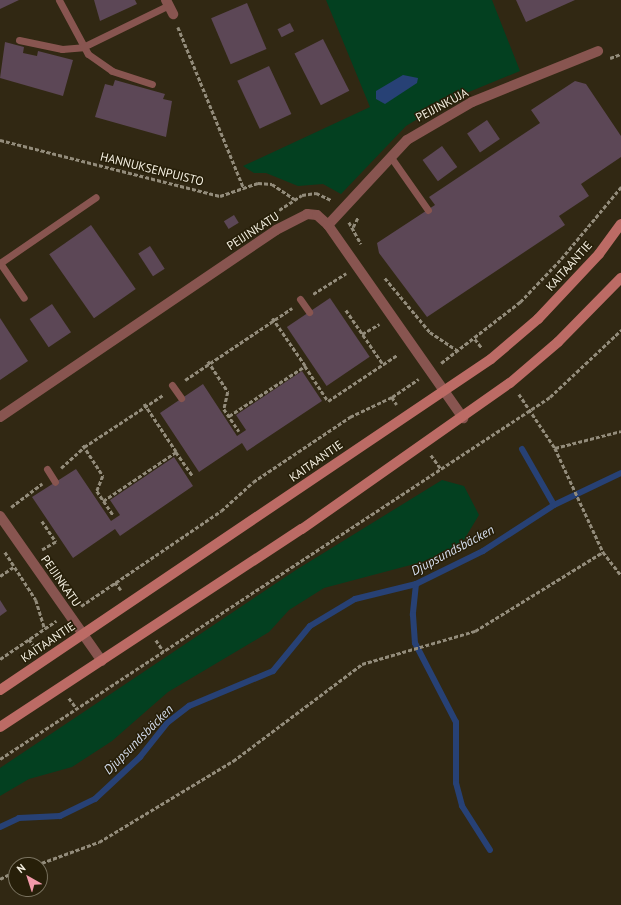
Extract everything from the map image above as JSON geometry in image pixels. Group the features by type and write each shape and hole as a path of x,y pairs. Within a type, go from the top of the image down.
{"main road":[{"name":"KAITAANTIE","path":"0,690 491,359 538,319 599,254 621,224"},
{"path":"0,727 102,661 463,418 558,342 621,278"}],"street":[{"path":"167,2 173,14"},
{"name":"PEIJINKUJA","path":"328,225 390,156 407,140 454,111 598,51"},
{"name":"PEIJINKATU","path":"0,417 296,218 317,215 328,225 463,418"},
{"name":"PEIJINKATU","path":"0,516 102,661"}],"lane":[{"path":"60,0 83,47 112,70 152,84"},
{"path":"19,40 62,49 83,47 167,2"},
{"path":"390,156 428,210"},
{"path":"24,298 0,263 96,197"},
{"path":"300,299 308,312"},
{"path":"172,385 181,398"},
{"path":"47,469 55,482"}],"path":[{"path":"173,14 244,189"},
{"path":"606,60 621,54"},
{"name":"HANNUKSENPUISTO","path":"0,140 220,196 258,183 272,184 294,199 316,193 333,202"},
{"path":"381,272 430,332 459,351 520,302 561,259 621,187"},
{"path":"358,215 353,227 364,248"},
{"path":"346,310 383,364"},
{"path":"272,318 328,401 397,355"},
{"path":"362,334 381,322"},
{"path":"0,759 531,410 566,385 621,330"},
{"path":"208,361 228,392 224,409 239,431"},
{"path":"229,416 305,366"},
{"path":"0,659 222,511 244,488 310,443 409,386"},
{"path":"144,404 193,476"},
{"path":"531,410 555,448 568,480 603,552 621,575"},
{"path":"555,448 621,431"},
{"path":"83,445 103,476 97,491 114,515"},
{"path":"103,501 176,452"},
{"path":"40,552 56,542 42,521"},
{"path":"0,545 36,600 45,629"},
{"path":"48,861 99,842 233,761 362,664 409,648 475,630 603,552"},
{"path":"0,576 15,566"}],"green space":[{"path":"326,0 492,0 520,71 447,101 406,126 341,194 323,184 298,186 266,173 254,173 243,166 370,107"},
{"path":"442,480 464,486 479,515 456,553 324,588 289,610 269,632 168,692 112,741 72,767 29,779 0,796 0,768 296,570"}],"water":[{"path":"403,75 418,78 417,83 385,104 376,99 376,91"}],"building":[{"path":"0,0 19,0 0,9"},
{"path":"94,0 135,0 137,4 100,21"},
{"path":"516,0 575,0 526,22"},
{"path":"247,3 267,49 231,64 211,18"},
{"path":"290,23 294,31 282,37 278,29"},
{"path":"323,39 349,91 321,105 294,54"},
{"path":"5,42 24,47 23,53 37,56 38,51 73,60 63,96 0,78"},
{"path":"269,66 291,114 260,129 237,81"},
{"path":"115,80 165,94 163,99 172,101 166,137 95,117 105,84 113,86"},
{"path":"575,81 586,84 621,136 621,157 581,184 589,196 559,216 565,225 427,317 379,253 377,243 435,205 429,197 540,123 531,110"},
{"path":"487,120 500,139 480,152 467,133"},
{"path":"442,146 457,167 438,181 423,160"},
{"path":"234,215 239,223 229,229 224,221"},
{"path":"91,225 136,289 94,318 49,254"},
{"path":"150,246 165,269 153,276 138,254"},
{"path":"330,298 370,357 327,386 287,327"},
{"path":"52,304 71,332 49,347 30,319"},
{"path":"0,318 28,361 0,380"},
{"path":"302,371 322,401 247,451 242,443 199,472 160,413 203,384 237,436 246,430 236,415"},
{"path":"174,457 193,486 120,536 115,529 73,558 32,497 76,469 111,521 120,515 110,500"},
{"path":"0,600 7,611 0,616"}],"waterway":[{"path":"522,449 554,505"},
{"name":"Djupsundsbäcken","path":"0,827 19,818 60,816 95,799 140,757 167,723 189,706 273,671 310,626 355,599 416,584 483,551 554,505 621,473"},
{"path":"416,584 413,615 415,643 456,722 456,783 462,806 490,850"}]}
